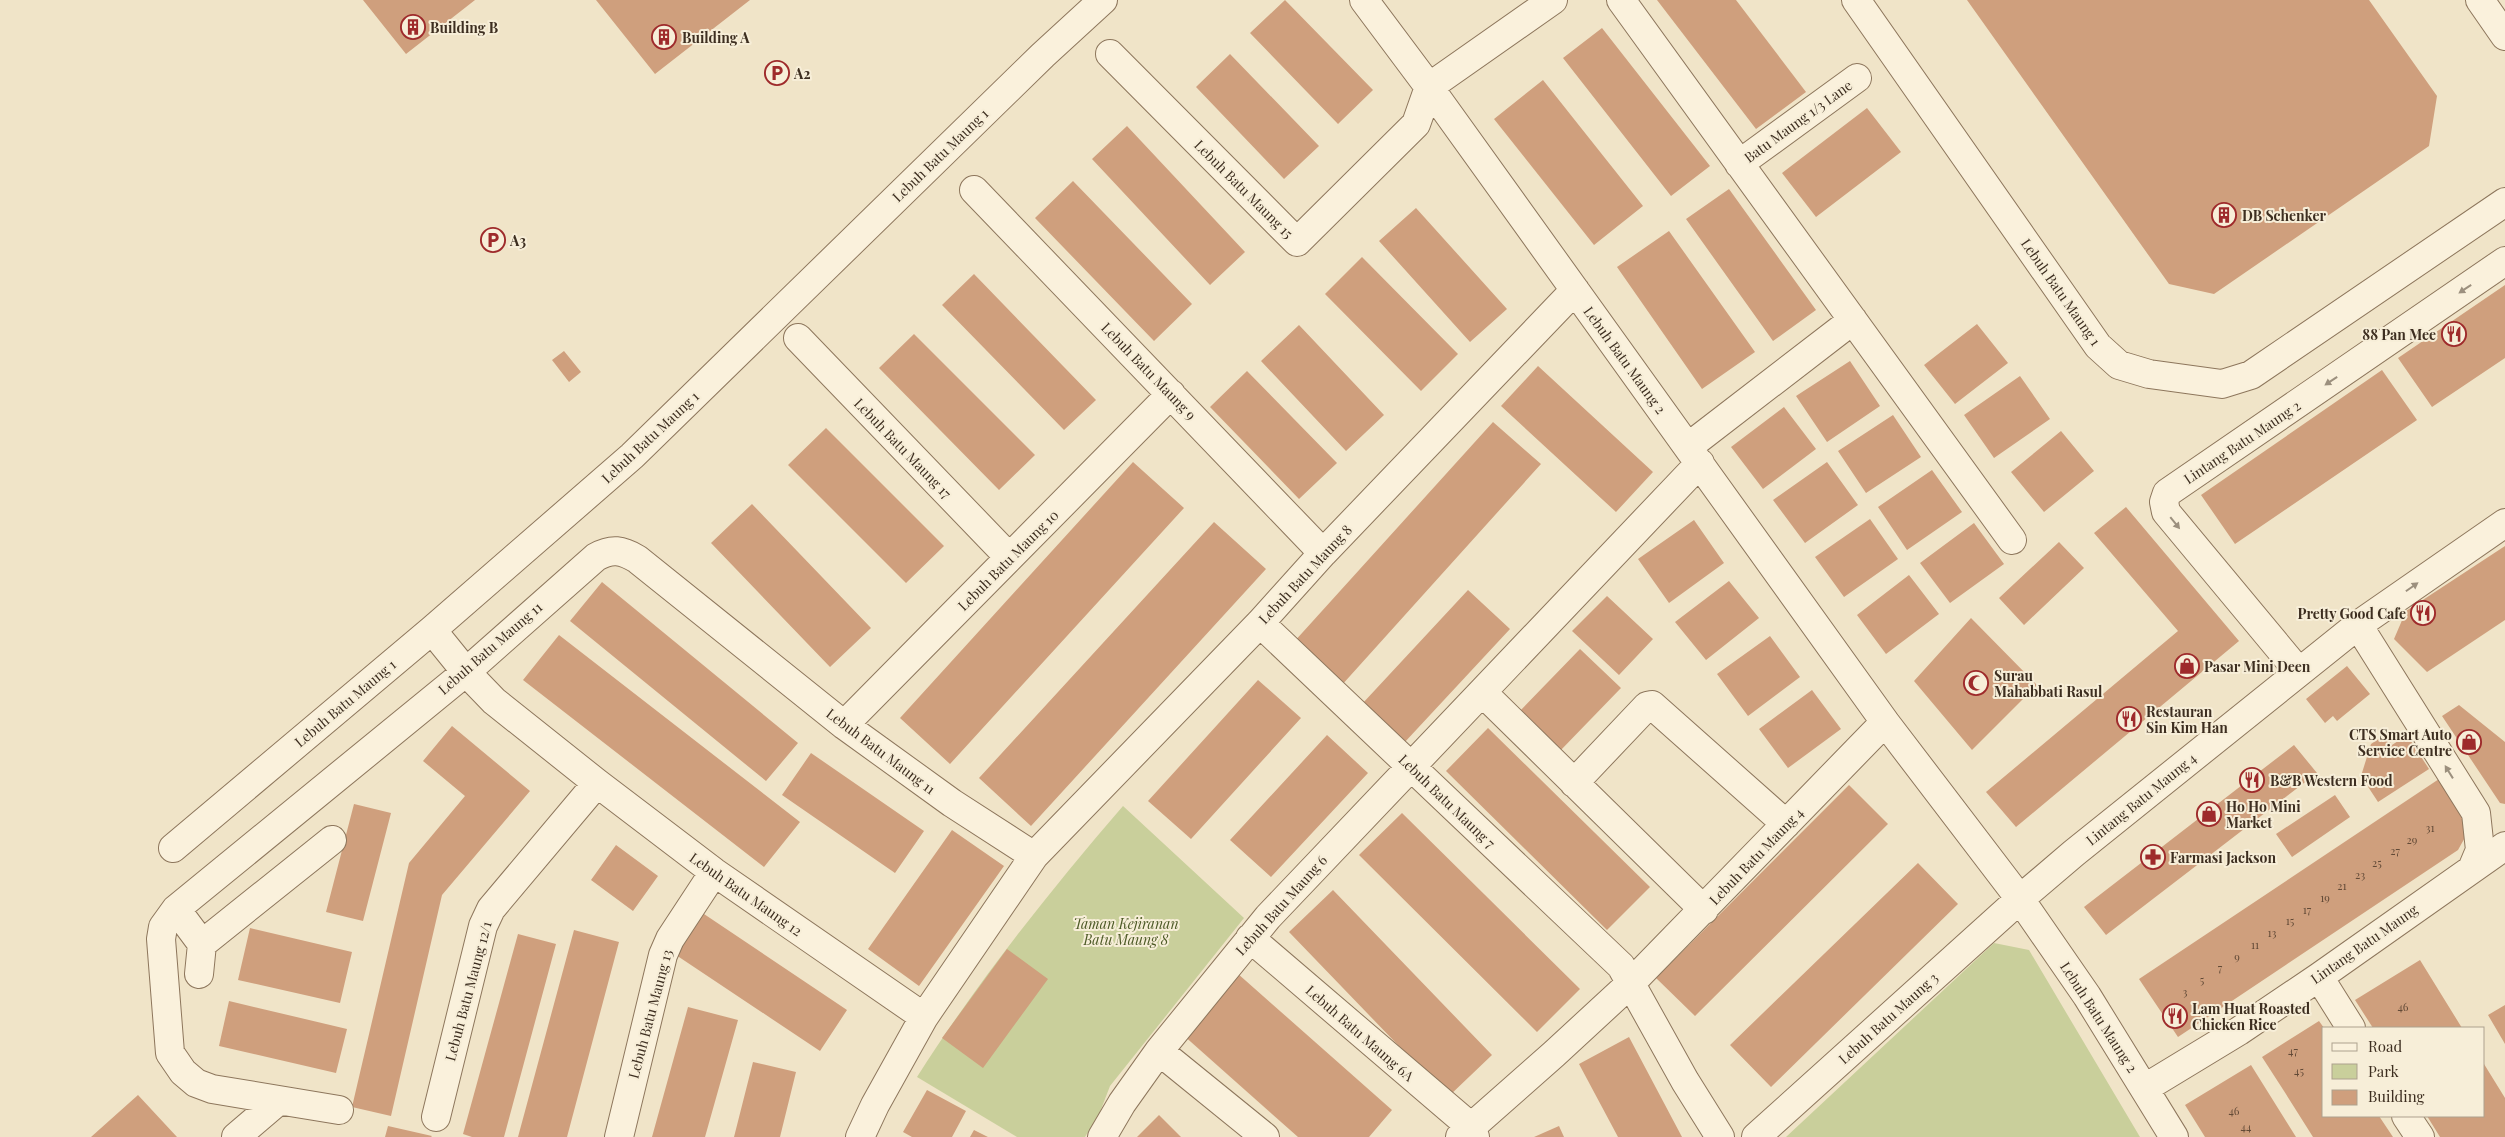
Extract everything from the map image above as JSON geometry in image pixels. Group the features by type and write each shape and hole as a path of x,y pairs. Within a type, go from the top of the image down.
{"street":[{"name":"Lebuh Batu Maung 1","path":"173,848 432,630 632,456 1043,55 1103,0"},
{"name":"Lebuh Batu Maung 2","path":"1364,0 1429,87 1885,722"},
{"path":"1429,87 1553,0"},
{"path":"1621,0 2012,540"},
{"name":"Lebuh Batu Maung 1","path":"1856,0 2098,346 2119,365 2149,374 2222,384 2251,375 2505,202"},
{"path":"2480,0 2505,36"},
{"name":"Lebuh Batu Maung 15","path":"1110,54 1297,242 1416,124 1429,87"},
{"name":"Batu Maung 1/3 Lane","path":"1739,164 1858,78"},
{"name":"Lebuh Batu Maung 9","path":"974,190 1323,553"},
{"name":"Lintang Batu Maung 2","path":"2299,672 2166,512 2164,502 2167,493 2505,261"},
{"name":"Lebuh Batu Maung 8","path":"1034,856 1260,623 1323,553 1575,290"},
{"name":"Lebuh Batu Maung 6","path":"1102,1137 1122,1103 1159,1051 1250,938 1410,765 1482,692 1694,455 1853,320"},
{"name":"Lebuh Batu Maung 17","path":"798,338 1009,558"},
{"name":"Lebuh Batu Maung 10","path":"844,725 1171,394"},
{"name":"Lintang Batu Maung 4","path":"2020,899 2358,626 2505,523"},
{"name":"Lebuh Batu Maung 11","path":"339,1110 212,1089 196,1083 183,1072 170,1053 161,939 163,927 176,908 466,672 596,557 616,550 637,559 844,725 952,803 1034,856"},
{"name":"Lebuh Batu Maung 7","path":"1260,623 1621,966 1632,982"},
{"path":"2358,626 2476,813 2480,850 2472,869"},
{"name":"Lebuh Batu Maung 12","path":"432,630 466,672 494,701 597,783 714,872 924,1017"},
{"path":"1482,692 1704,910"},
{"path":"1574,782 1647,706 1652,704 1786,824"},
{"path":"1885,722 2020,899"},
{"name":"Lebuh Batu Maung 4","path":"1469,1134 1632,982 1885,722"},
{"name":"Lebuh Batu Maung 12/1","path":"436,1117 483,926 491,910 597,783"},
{"path":"2476,813 2505,829"},
{"path":"202,944 332,840"},
{"name":"Lintang Batu Maung","path":"2145,1088 2239,1031 2505,846"},
{"path":"860,1137 875,1104 924,1017 1034,856"},
{"name":"Lebuh Batu Maung 13","path":"619,1137 663,955 670,940 714,872"},
{"name":"Lebuh Batu Maung 2","path":"2020,899 2087,996 2174,1137"},
{"name":"Lebuh Batu Maung 3","path":"1756,1137 2020,899"},
{"path":"176,908 202,944 199,974"},
{"name":"Lebuh Batu Maung 6A","path":"1250,938 1469,1134"},
{"path":"2318,977 2350,1027"},
{"path":"1632,982 1685,1081 1720,1137"},
{"path":"1159,1051 1265,1137"},
{"path":"236,1137 278,1101"},
{"path":"2407,1117 2420,1137"}],"green space":[{"name":"Taman Kejiranan Batu Maung 8","path":"1123,806 1244,918 1110,1086 1100,1112 1085,1137 1017,1137 917,1077 989,972 1068,871"},
{"path":"1994,943 2029,950 2140,1137 1786,1137"}],"building":[{"name":"Building B","path":"363,0 475,0 406,54"},
{"name":"Building A","path":"596,0 750,0 655,74"},
{"path":"1285,0 1373,90 1338,124 1250,33"},
{"path":"1657,0 1736,0 1806,92 1756,129"},
{"name":"DB Schenker","path":"1967,0 2369,0 2437,96 2429,146 2214,294 2169,284"},
{"path":"1602,28 1710,166 1671,196 1563,58"},
{"path":"1230,54 1319,146 1284,179 1196,87"},
{"path":"1543,80 1643,206 1594,245 1494,119"},
{"path":"1867,108 1901,152 1816,217 1782,173"},
{"path":"1127,126 1245,252 1210,285 1092,159"},
{"path":"1073,181 1192,304 1154,341 1035,218"},
{"path":"1729,189 1816,310 1773,341 1686,219"},
{"path":"1416,208 1507,309 1470,342 1379,241"},
{"path":"1669,231 1755,352 1702,389 1617,267"},
{"path":"1362,257 1458,354 1421,391 1325,294"},
{"path":"974,274 1096,400 1064,430 942,305"},
{"path":"2505,285 2505,358 2432,407 2398,358"},
{"path":"1977,324 2008,363 1955,404 1924,365"},
{"path":"1299,325 1384,415 1346,451 1261,361"},
{"path":"914,334 1035,455 999,490 879,368"},
{"path":"564,351 581,372 569,382 552,360"},
{"path":"1850,361 1880,406 1827,442 1796,396"},
{"path":"1538,366 1653,472 1616,512 1501,406"},
{"path":"2382,370 2417,420 2235,544 2201,495"},
{"path":"1247,371 1337,463 1299,499 1210,407"},
{"path":"2020,376 2050,419 1994,458 1964,415"},
{"path":"1784,407 1816,449 1763,489 1731,447"},
{"path":"1893,415 1921,457 1866,493 1838,451"},
{"path":"1493,422 1541,464 1341,686 1293,643"},
{"path":"826,428 944,546 906,583 788,465"},
{"path":"2061,431 2094,471 2044,512 2011,472"},
{"path":"1133,462 1184,508 950,764 900,718"},
{"path":"1827,462 1858,505 1805,543 1773,500"},
{"path":"1932,470 1962,512 1907,550 1878,507"},
{"path":"752,504 871,628 830,667 711,543"},
{"path":"2126,507 2239,641 2016,827 1986,792 2178,631 2094,533"},
{"path":"1870,519 1898,559 1844,597 1815,557"},
{"path":"1694,520 1724,563 1669,603 1638,559"},
{"path":"1214,522 1266,569 1031,826 979,778"},
{"path":"1974,523 2004,564 1950,603 1920,563"},
{"path":"2059,542 2084,568 2024,625 1999,598"},
{"path":"2505,546 2505,620 2427,672 2394,639 2406,611"},
{"path":"1909,575 1939,614 1886,654 1857,615"},
{"path":"1729,581 1759,618 1706,660 1675,622"},
{"path":"602,582 798,743 766,781 570,621"},
{"path":"1468,590 1510,629 1404,743 1362,704"},
{"path":"1607,596 1653,639 1619,675 1572,631"},
{"name":"Surau Mahabbati Rasul","path":"1971,618 2037,685 1972,750 1914,681"},
{"path":"559,635 800,822 764,867 523,680"},
{"path":"1770,636 1800,677 1748,716 1717,674"},
{"path":"1580,649 1621,688 1559,752 1518,713"},
{"path":"2347,666 2370,694 2337,721 2333,716 2325,723 2306,699"},
{"path":"1258,680 1301,718 1191,839 1148,801"},
{"path":"1812,690 1841,729 1788,768 1759,729"},
{"path":"2459,705 2505,742 2505,804 2500,803 2442,716"},
{"path":"452,726 530,791 442,895 391,1116 352,1107 409,863 465,796 423,761"},
{"path":"1488,728 1650,887 1607,930 1446,771"},
{"path":"2386,734 2392,745 2407,735 2429,769 2378,802 2361,776 2371,744"},
{"path":"1327,735 1368,773 1271,877 1230,840"},
{"path":"2294,745 2317,773 2106,935 2084,907"},
{"path":"811,753 924,831 895,873 782,795"},
{"path":"2442,777 2473,823 2458,850 2178,1037 2139,979"},
{"path":"1849,785 1888,824 1695,1016 1656,978"},
{"path":"2335,795 2350,817 2292,857 2276,834"},
{"path":"354,804 391,813 363,921 326,912"},
{"path":"1402,813 1580,989 1537,1032 1359,855"},
{"path":"952,830 1004,866 919,986 868,949"},
{"path":"616,845 658,876 633,911 591,880"},
{"path":"1918,863 1958,904 1771,1087 1730,1045"},
{"path":"1333,890 1492,1055 1448,1097 1289,932"},
{"path":"704,914 847,1010 820,1051 676,955"},
{"path":"250,928 352,952 340,1003 238,980"},
{"path":"574,930 619,942 567,1137 518,1137"},
{"path":"518,934 556,944 504,1137 472,1137 463,1134"},
{"path":"1007,949 1048,979 983,1068 942,1038"},
{"path":"2420,960 2461,1027 2372,1027 2355,1000"},
{"path":"1237,973 1392,1110 1369,1137 1298,1137 1182,1034"},
{"path":"229,1001 347,1029 336,1073 219,1046"},
{"path":"2505,1005 2505,1044 2488,1015"},
{"path":"688,1007 738,1020 705,1137 652,1137"},
{"path":"2319,1021 2323,1027 2322,1117 2380,1117 2393,1137 2313,1137 2262,1057"},
{"path":"1629,1037 1682,1137 1618,1137 1579,1064"},
{"path":"753,1062 796,1072 780,1137 734,1137"},
{"path":"2251,1065 2296,1137 2205,1137 2185,1105"},
{"path":"2485,1066 2505,1098 2505,1137 2440,1137 2428,1117 2485,1117"},
{"path":"927,1090 966,1111 952,1137 912,1137 903,1132"},
{"path":"138,1095 177,1137 91,1137"},
{"path":"1159,1115 1181,1137 1137,1137"},
{"path":"388,1126 432,1136 385,1137"},
{"path":"1559,1126 1564,1137 1534,1137"},
{"path":"974,1130 988,1137 970,1137"}],"place":[{"name":"Building B","path":"413,27"},
{"name":"Building A","path":"664,37"},
{"name":"A2","path":"777,73"},
{"name":"DB Schenker","path":"2224,215"},
{"name":"A3","path":"493,240"},
{"name":"88 Pan Mee","path":"2454,334"},
{"name":"Pretty Good Cafe","path":"2423,613"},
{"name":"Pasar Mini Deen","path":"2187,666"},
{"name":"Surau Mahabbati Rasul","path":"1976,683"},
{"name":"Restauran Sin Kim Han","path":"2129,719"},
{"name":"CTS Smart Auto Service Centre","path":"2469,742"},
{"name":"B&B Western Food","path":"2252,780"},
{"name":"Ho Ho Mini Market","path":"2209,814"},
{"name":"Farmasi Jackson","path":"2153,857"},
{"name":"Lam Huat Roasted Chicken Rice","path":"2175,1016"}]}
